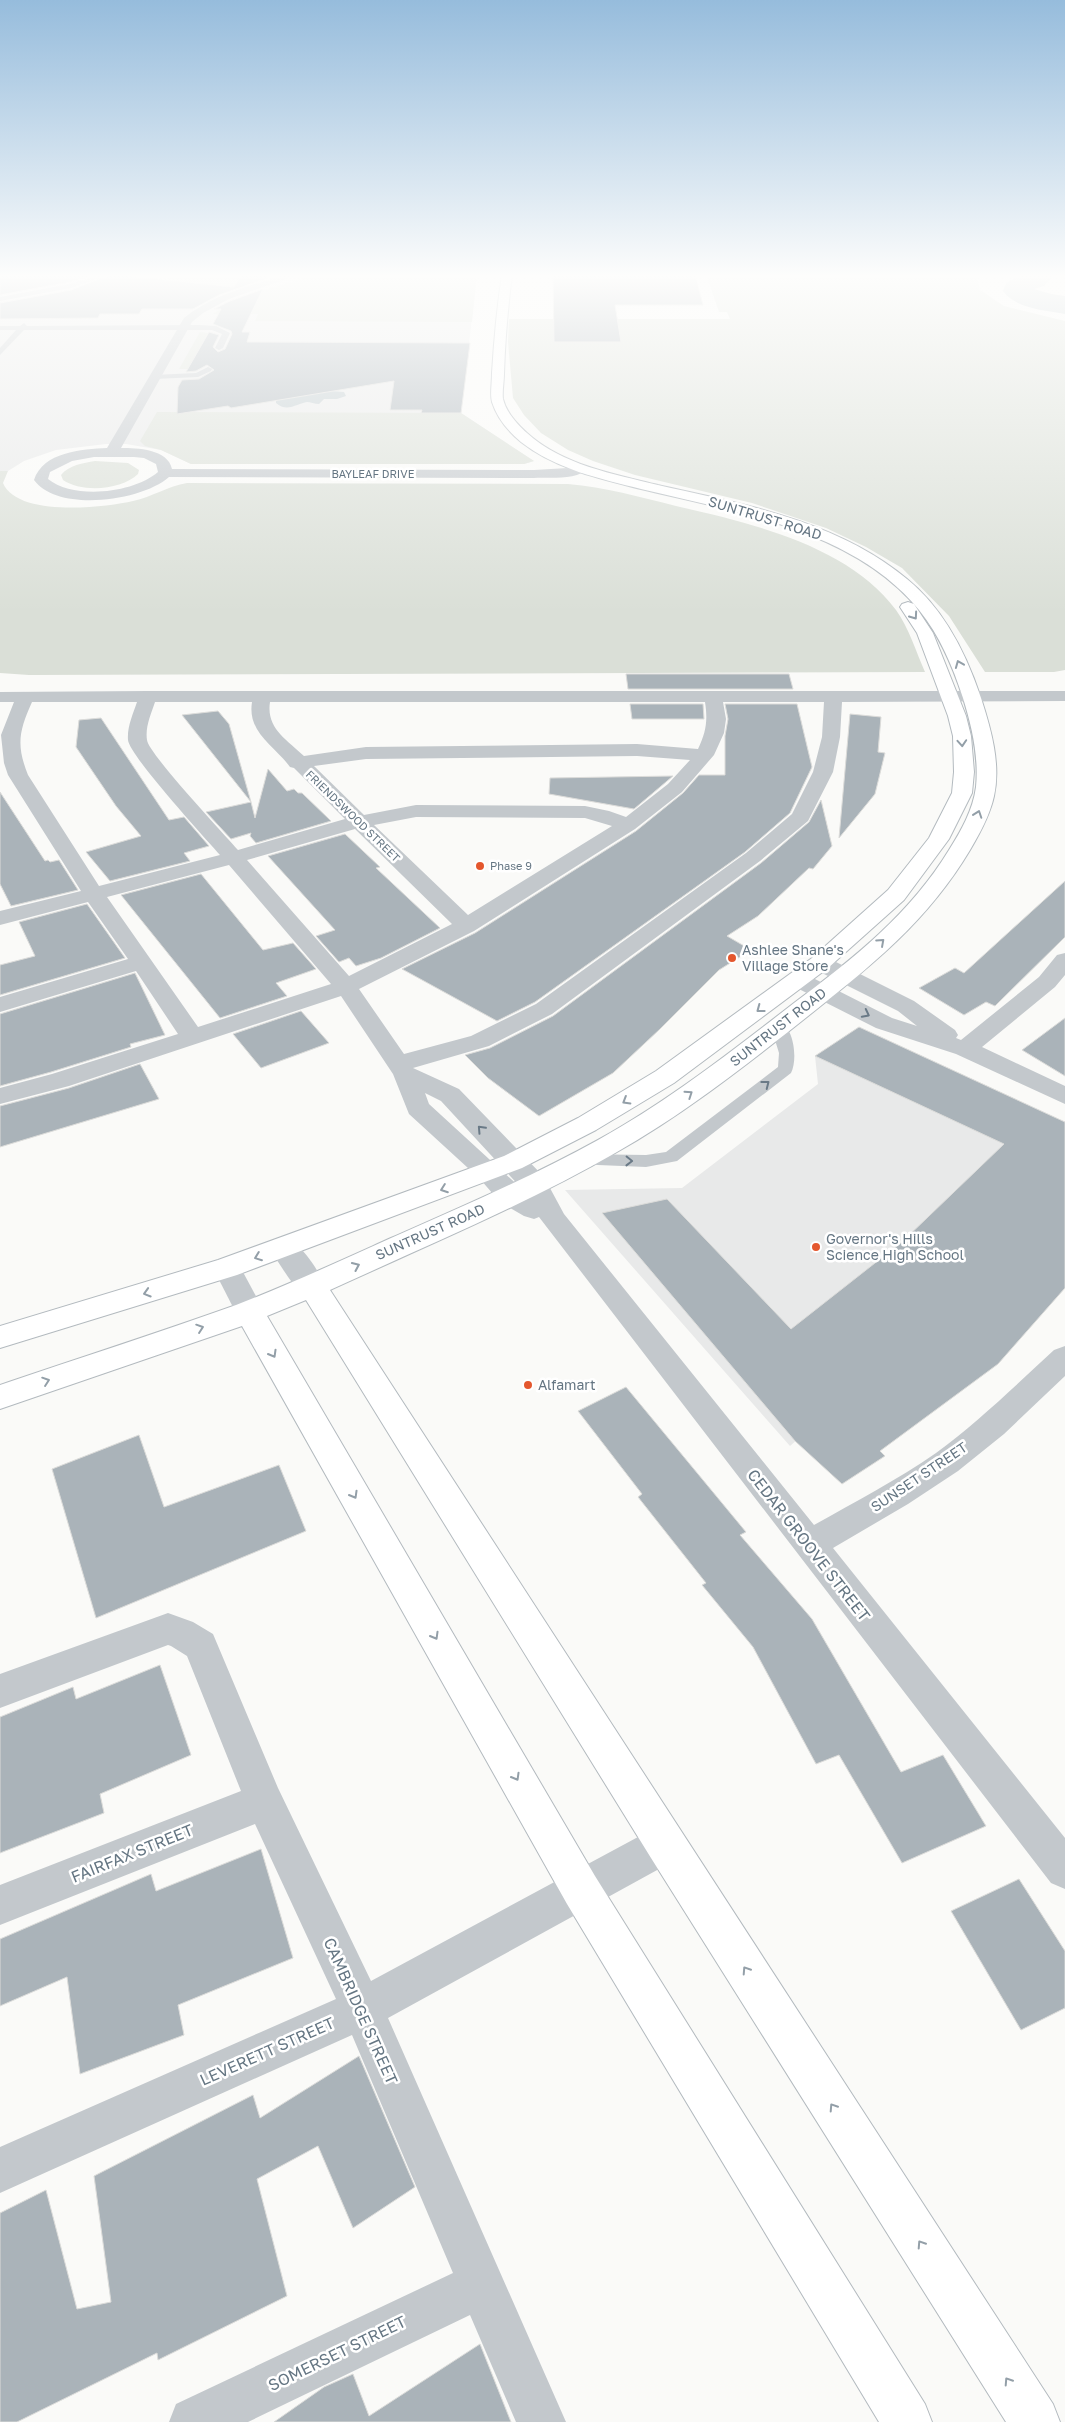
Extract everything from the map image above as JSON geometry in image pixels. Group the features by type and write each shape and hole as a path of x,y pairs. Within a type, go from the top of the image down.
{"street":[{"path":"112,452 148,387"},
{"path":"498,387 498,406 512,426 532,443 575,470"},
{"path":"498,427 533,455 575,470"},
{"path":"112,452 131,452 154,458 166,466 165,473 153,483 139,489 101,495 64,493 51,489 41,480 44,470 60,461 84,455 112,452"},
{"name":"BAYLEAF DRIVE","path":"165,473 575,470"},
{"name":"SUNTRUST ROAD","path":"0,1337 227,1268 501,1167 587,1124 665,1077 799,980 896,895 934,846 953,814 962,793 964,772 962,736 921,626 900,598 865,569 819,544 785,530 736,515 602,482 575,470"},
{"name":"SUNTRUST ROAD","path":"0,1397 249,1311 312,1286 522,1190 611,1144 692,1092 845,975 920,907 944,875 977,819 984,795 986,774 983,737 972,697 945,631 929,609 904,583 833,539 794,525 575,470"},
{"path":"148,696 138,725 137,742 152,764 346,987 401,1069 418,1108 501,1167 522,1190"},
{"name":"FRIENDSWOOD STREET","path":"262,696 259,715 267,731 297,763 466,926"},
{"path":"0,697 713,698 1065,696"},
{"path":"25,697 9,738 10,756 18,775 93,893 192,1037"},
{"path":"401,1069 480,1041 544,1009 752,857 801,817 823,772 831,737 833,697"},
{"path":"0,1096 60,1080 346,987 466,926 628,825 676,788 704,755 715,733 717,719 713,698"},
{"path":"297,763 366,753 637,750 704,755"},
{"path":"0,918 234,858 358,822 416,811 586,812 602,815 628,825"},
{"path":"966,1049 1056,986 1065,960"},
{"path":"0,1005 142,962"},
{"path":"820,963 906,1006 966,1049"},
{"path":"799,980 884,1023 966,1049 1065,1096"},
{"name":"CEDAR GROOVE STREET","path":"522,1190 554,1220 1065,1869"},
{"path":"283,1247 312,1286 665,1844 1035,2422"},
{"path":"227,1268 249,1311 581,1890 908,2422"},
{"name":"SUNSET STREET","path":"810,1544 896,1496 948,1461 1010,1410 1065,1358"},
{"name":"CAMBRIDGE STREET","path":"0,1691 155,1632 168,1630 181,1632 200,1645 264,1801 362,2009 541,2422"},
{"name":"FAIRFAX STREET","path":"0,1905 264,1801"},
{"name":"LEVERETT STREET","path":"0,2170 362,2009 665,1844"},
{"name":"SOMERSET STREET","path":"194,2422 480,2285"}],"lane":[{"path":"580,1160 646,1161 671,1157 785,1069 788,1061 787,1052 779,1027"}],"shaded area":[{"path":"0,387 464,387 461,413 534,461 524,464 191,464 161,450 126,444 106,444 56,450 24,461 8,471 0,471"},
{"path":"512,387 1065,387 1065,670 1054,672 985,672 949,616 902,568 866,547 826,528 752,503 635,475 593,461 568,450 541,433 524,415 513,398"},
{"path":"331,391 344,392 346,396 337,399 324,399 319,404 307,402 292,407 280,406 276,403 276,400"},
{"path":"157,412 461,413 534,461 524,464 191,464 161,450 145,446 140,441"},
{"path":"95,461 128,463 139,470 138,474 122,484 102,488 80,487 63,480 61,475 68,469 76,465"},
{"path":"0,471 8,471 3,483 11,494 25,501 62,507 119,504 147,497 187,483 568,484 595,487 735,520 796,540 825,553 852,569 876,588 896,610 909,632 925,672 29,675 0,673"},
{"name":"Governor's Hills Science High School","path":"859,1027 1065,1122 1065,1200 790,1446 565,1190 682,1188 818,1084 815,1056"}],"building":[{"path":"178,387 358,387 231,408 228,406 177,414"},
{"path":"393,387 464,387 461,413 421,413 422,410 390,410"},
{"path":"626,674 789,674 793,689 628,689"},
{"path":"630,704 703,704 704,719 632,719"},
{"path":"725,704 797,704 812,767 790,813 745,852 535,1002 497,1021 402,969 475,933 636,831 683,793 699,775 725,775 725,736 728,719"},
{"path":"218,711 229,724 251,802 182,715"},
{"path":"850,714 881,717 878,752 885,753 875,794 839,838"},
{"path":"101,718 169,820 184,817 209,846 184,853 190,861 110,881 86,852 141,836 116,806 76,747 79,720"},
{"path":"268,769 287,791 294,789 298,793 302,793 331,821 256,843 250,836 251,833 231,839 206,812 251,802 255,818"},
{"path":"673,776 634,809 549,794 550,778"},
{"path":"0,792 45,861 59,860 78,890 11,906 0,884"},
{"path":"821,800 832,846 813,869 809,868 758,916 727,936 751,950 719,970 613,1073 539,1116 488,1078 465,1055 490,1048 553,1016 761,863 809,822"},
{"path":"345,834 380,867 376,868 440,928 381,958 356,966 349,958 339,962 316,936 335,930 268,856"},
{"path":"201,874 263,950 293,943 316,969 276,983 287,996 220,1018 121,895"},
{"path":"1065,881 1065,937 995,1006 986,1002 964,1015 919,988 955,968 964,973"},
{"path":"87,904 125,958 0,995 0,965 35,956 19,922"},
{"path":"135,973 165,1035 130,1044 131,1047 0,1086 0,1014"},
{"path":"301,1011 329,1043 261,1068 233,1034"},
{"path":"1065,1018 1065,1076 1022,1050"},
{"path":"859,1027 1065,1122 1065,1288 998,1364 880,1451 885,1456 842,1484 795,1441 602,1213 667,1199 791,1329 903,1241 1004,1144 815,1056"},
{"path":"140,1064 159,1099 0,1147 0,1106 69,1088"},
{"path":"626,1387 746,1532 740,1535 812,1619 901,1772 943,1755 986,1826 902,1863 839,1755 816,1764 753,1647 702,1585 706,1583 638,1497 642,1494 578,1411"},
{"path":"139,1435 164,1507 279,1465 306,1531 96,1618 52,1469"},
{"path":"160,1665 191,1755 100,1794 104,1813 0,1853 0,1717 73,1687 76,1699"},
{"path":"261,1849 293,1958 178,2005 184,2035 80,2074 67,1977 0,2006 0,1939 151,1874 156,1891"},
{"path":"1019,1879 1065,1951 1065,2008 1021,2030 951,1911"},
{"path":"359,2056 415,2187 353,2228 318,2146 257,2179 287,2296 158,2360 157,2353 17,2422 0,2422 0,2213 46,2190 77,2309 111,2302 94,2176 253,2095 260,2118"},
{"path":"480,2344 511,2422 274,2422 324,2387 353,2374 369,2416"}],"place":[{"name":"Phase 9","path":"480,866"},
{"name":"Ashlee Shane's Village Store","path":"732,958"},
{"name":"Governor's Hills Science High School","path":"816,1247"},
{"name":"Alfamart","path":"528,1385"}]}
